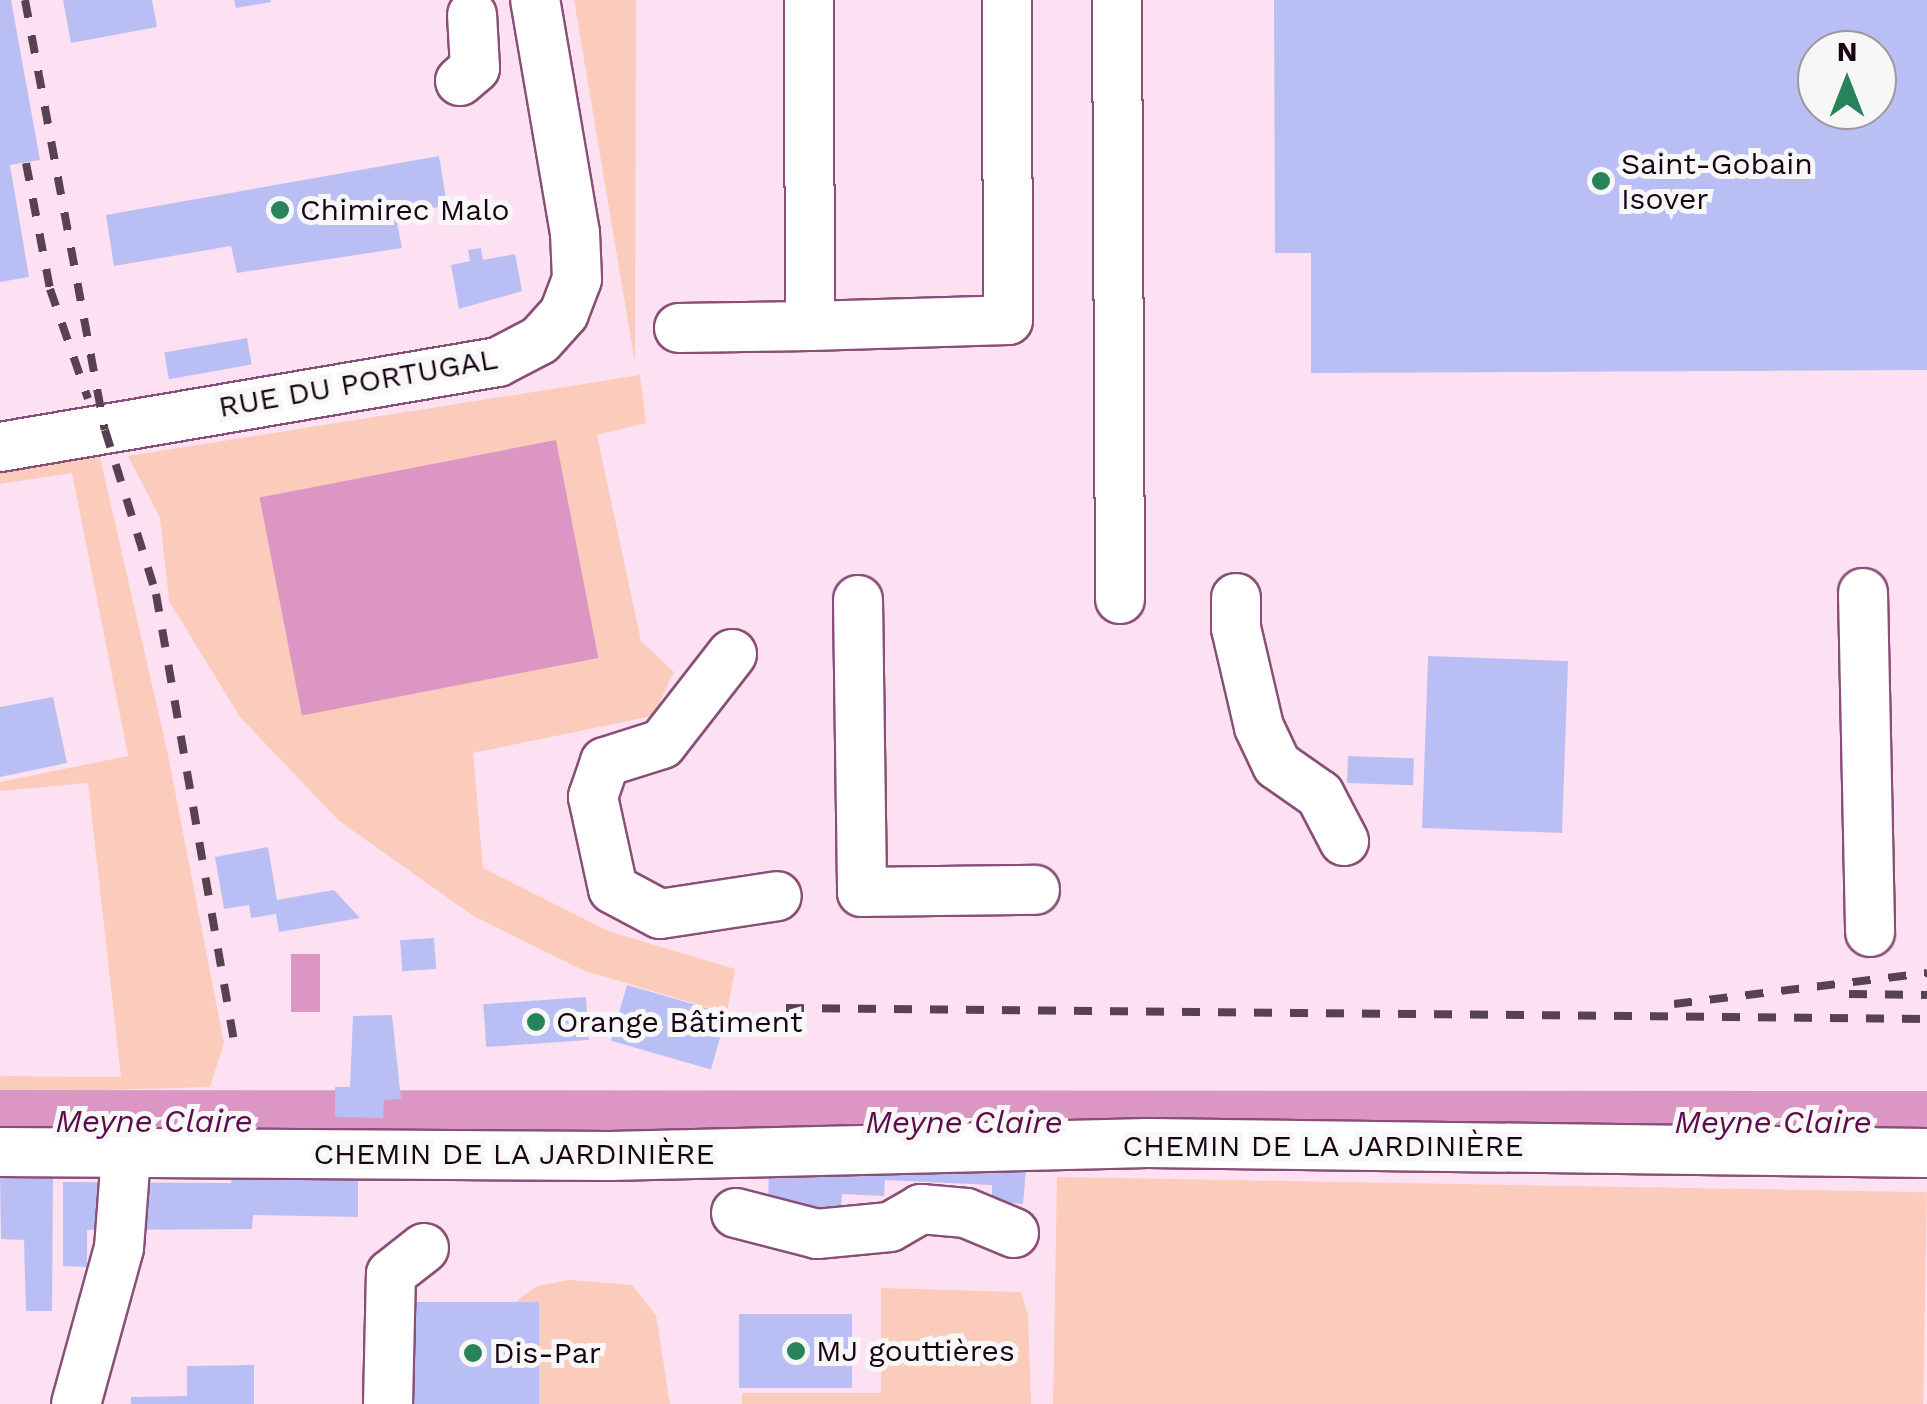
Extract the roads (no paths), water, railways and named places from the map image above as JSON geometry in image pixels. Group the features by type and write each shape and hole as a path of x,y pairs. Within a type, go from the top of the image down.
{"street":[{"name":"RUE DU PORTUGAL","path":"0,447 498,362 540,340 564,313 577,279 576,233 535,0"},
{"path":"810,0 810,326"},
{"path":"679,328 1008,320 1007,0"},
{"path":"1117,0 1120,599"},
{"path":"460,81 475,68 472,15"},
{"path":"1863,593 1870,932"},
{"path":"1236,598 1236,628 1259,727 1277,765 1320,796 1344,842"},
{"path":"858,600 862,892 1035,890"},
{"path":"732,654 662,744 605,762 594,797 613,889 628,898 660,914 777,896"},
{"name":"CHEMIN DE LA JARDINIÈRE","path":"0,1152 610,1156 1148,1144 1927,1153"},
{"path":"76,1404 118,1248 126,1154"},
{"path":"736,1213 817,1234 890,1228 921,1209 966,1214 1014,1233"},
{"path":"388,1404 392,1274 424,1248"}],"waterway":[{"name":"Meyne Claire","path":"0,1121 1927,1122"}],"railway":[{"path":"25,0 105,430 156,594 235,1046"},
{"path":"26,163 50,289 88,399"},
{"path":"1674,1004 1927,973"},
{"path":"1849,994 1927,995"},
{"path":"786,1008 1927,1019"}],"place":[{"name":"Saint-Gobain Isover","path":"1601,181"},
{"name":"Chimirec Malo","path":"280,210"},
{"name":"Orange Bâtiment","path":"536,1022"},
{"name":"MJ gouttières","path":"796,1351"},
{"name":"Dis-Par","path":"473,1353"}]}
